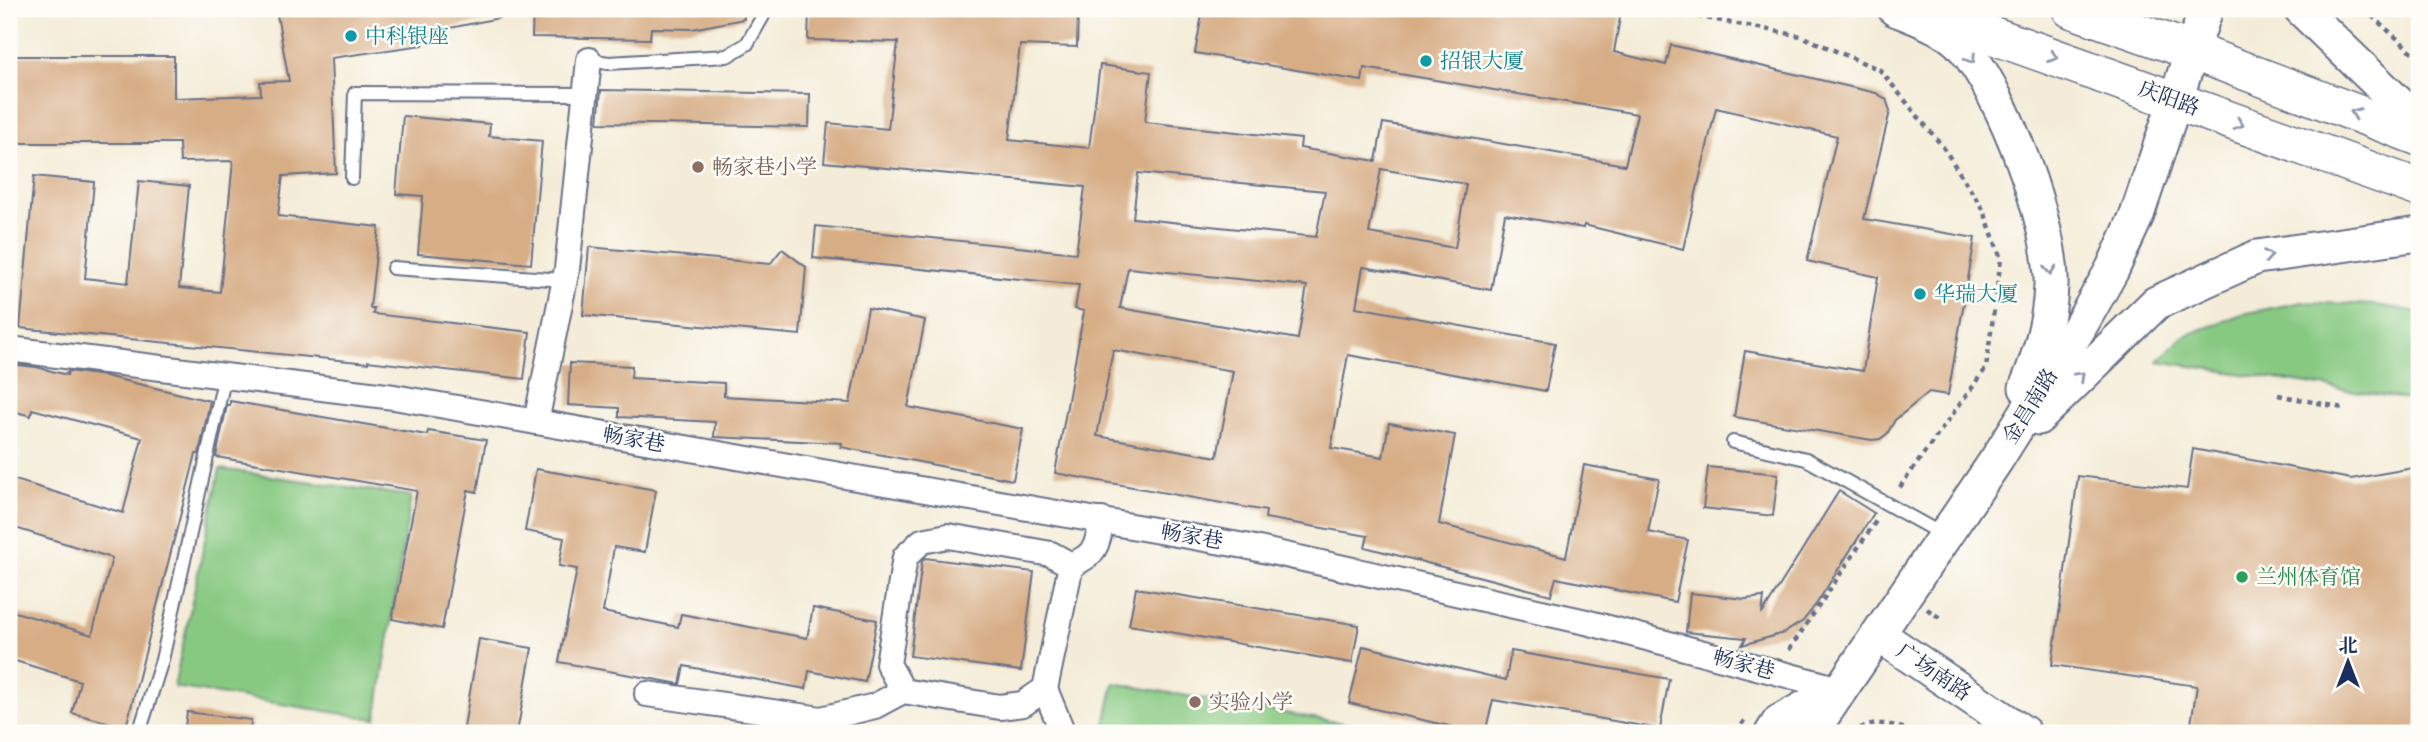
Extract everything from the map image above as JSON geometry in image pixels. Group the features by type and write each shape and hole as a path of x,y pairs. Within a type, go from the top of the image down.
{"main road":[{"name":"庆阳路","path":"1919,9 2419,137"},
{"name":"庆阳路","path":"2071,9 2184,76 2419,188"}],"street":[{"path":"1895,9 1929,22 1964,47 1995,97 2033,188 2048,244 2052,285 2044,330 2031,377 1997,459"},
{"name":"金昌南路","path":"1811,733 1997,459 2078,330 2112,270 2137,215 2206,9"},
{"path":"2301,9 2419,123"},
{"path":"536,422 564,281 589,60"},
{"path":"1997,459 2156,303 2257,257 2419,234"},
{"name":"畅家巷","path":"9,349 394,397 1245,546 1572,619 1840,689"},
{"path":"1071,565 1086,559 1097,546 1102,520"},
{"path":"903,691 888,664 905,556 922,541 948,536 1051,554 1071,565"},
{"path":"1063,733 1045,689 1071,565"},
{"name":"广场南路","path":"1879,635 2024,733"},
{"path":"647,694 821,719 875,706 903,691 1000,708 1023,705 1045,689"},
{"name":"金昌南路","path":"1760,723 1779,722 1840,689"}],"lane":[{"path":"589,60 621,62 727,55 747,44 763,16 764,9"},
{"path":"352,178 355,93 586,94"},
{"path":"393,268 564,281"},
{"path":"139,733 162,660 225,375"},
{"path":"1733,442 1806,459 1945,536"}],"path":[{"path":"1658,9 1801,36 1880,70 1942,147 1984,211 2001,258 1986,368 1887,504 1774,671"},
{"path":"2364,9 2419,58"},
{"path":"2278,395 2343,408"},
{"path":"1736,733 1760,723"},
{"path":"1850,733 1867,724 1890,723 1914,733"}],"green space":[{"path":"2302,302 2376,305 2419,312 2419,401 2158,361 2184,336 2242,314"},
{"path":"220,469 411,496 376,719 174,687"},
{"name":"实验小学","path":"1114,683 1398,733 1103,733"}],"building":[{"path":"276,9 498,9 499,18 421,34 423,45 331,58 336,173 283,176 278,216 379,227 370,308 374,308 373,314 530,332 524,379 368,361 20,328 34,176 94,182 85,278 128,283 139,181 189,186 179,288 220,292 233,161 180,162 179,143 9,143 9,56 174,56 174,98 261,95 260,82 289,81"},
{"path":"533,9 743,9 744,19 692,29 651,28 650,39 532,37"},
{"path":"809,9 1078,9 1077,47 1020,45 1009,140 1089,148 1100,65 1151,72 1145,122 1301,139 1300,148 1376,161 1383,123 1625,165 1637,114 1364,68 1362,81 1195,53 1203,9 1601,9 1621,12 1614,52 1666,65 1671,45 1876,93 1886,99 1890,111 1864,219 1975,238 1948,395 1929,392 1895,420 1887,434 1872,440 1734,417 1745,351 1863,371 1878,277 1807,261 1837,136 1716,108 1683,249 1584,225 1583,228 1505,214 1491,290 1363,267 1356,307 1555,343 1546,391 1348,355 1331,448 1383,457 1389,423 1455,435 1439,524 1566,557 1584,465 1659,479 1648,532 1688,540 1675,602 1556,578 1551,595 1365,547 1368,536 1265,518 1266,511 1055,473 1084,311 1075,309 1079,285 813,258 816,226 1076,253 1085,187 824,162 828,123 888,129 898,42 808,40","holes":["1381,169 1466,184 1455,248 1369,233","1138,173 1325,191 1316,237 1133,218","1128,268 1307,286 1298,339 1120,308","1113,350 1233,371 1217,457 1097,436"]},
{"path":"601,90 810,94 809,127 598,123"},
{"path":"403,116 490,124 489,136 542,141 531,264 418,254 423,196 396,194"},
{"path":"589,247 770,264 782,249 806,267 800,335 583,315"},
{"path":"868,308 925,320 908,407 1023,429 1013,480 841,447 842,443 714,437 715,422 619,417 619,408 568,405 570,363 632,366 631,378 724,383 724,396 850,403"},
{"path":"9,364 67,375 68,371 105,376 210,401 199,454 196,454 126,727 72,713 80,681 9,659 9,610 92,635 112,558 9,526 9,478 123,513 142,438 32,409 31,416 9,410"},
{"path":"230,401 427,435 428,431 486,440 477,492 468,490 442,629 392,619 417,491 216,457"},
{"name":"兰州体育馆","path":"2193,449 2351,479 2419,467 2419,733 2209,733 2190,730 2197,686 2052,665 2078,476 2187,489"},
{"path":"1708,467 1778,474 1773,516 1703,508"},
{"path":"536,469 656,490 645,552 614,547 603,612 678,627 681,614 807,638 813,608 877,620 865,682 809,671 806,689 684,666 680,684 559,662 577,569 559,566 564,538 525,531"},
{"path":"1839,491 1874,513 1803,621 1784,633 1742,645 1746,638 1686,632 1690,593 1745,599 1764,597 1762,614"},
{"path":"925,558 1034,572 1021,671 910,656 922,561"},
{"path":"1136,588 1359,625 1352,663 1129,625"},
{"path":"479,639 532,648 517,733 463,733"},
{"path":"1363,646 1506,680 1511,651 1669,679 1660,729 1493,700 1485,733 1479,733 1349,703"},
{"path":"187,712 251,720 250,733 184,733"}],"place":[{"name":"中科银座","path":"351,36"},
{"name":"招银大厦","path":"1426,61"},
{"name":"畅家巷小学","path":"698,167"},
{"name":"华瑞大厦","path":"1920,294"},
{"name":"兰州体育馆","path":"2242,577"},
{"name":"实验小学","path":"1195,702"}]}
